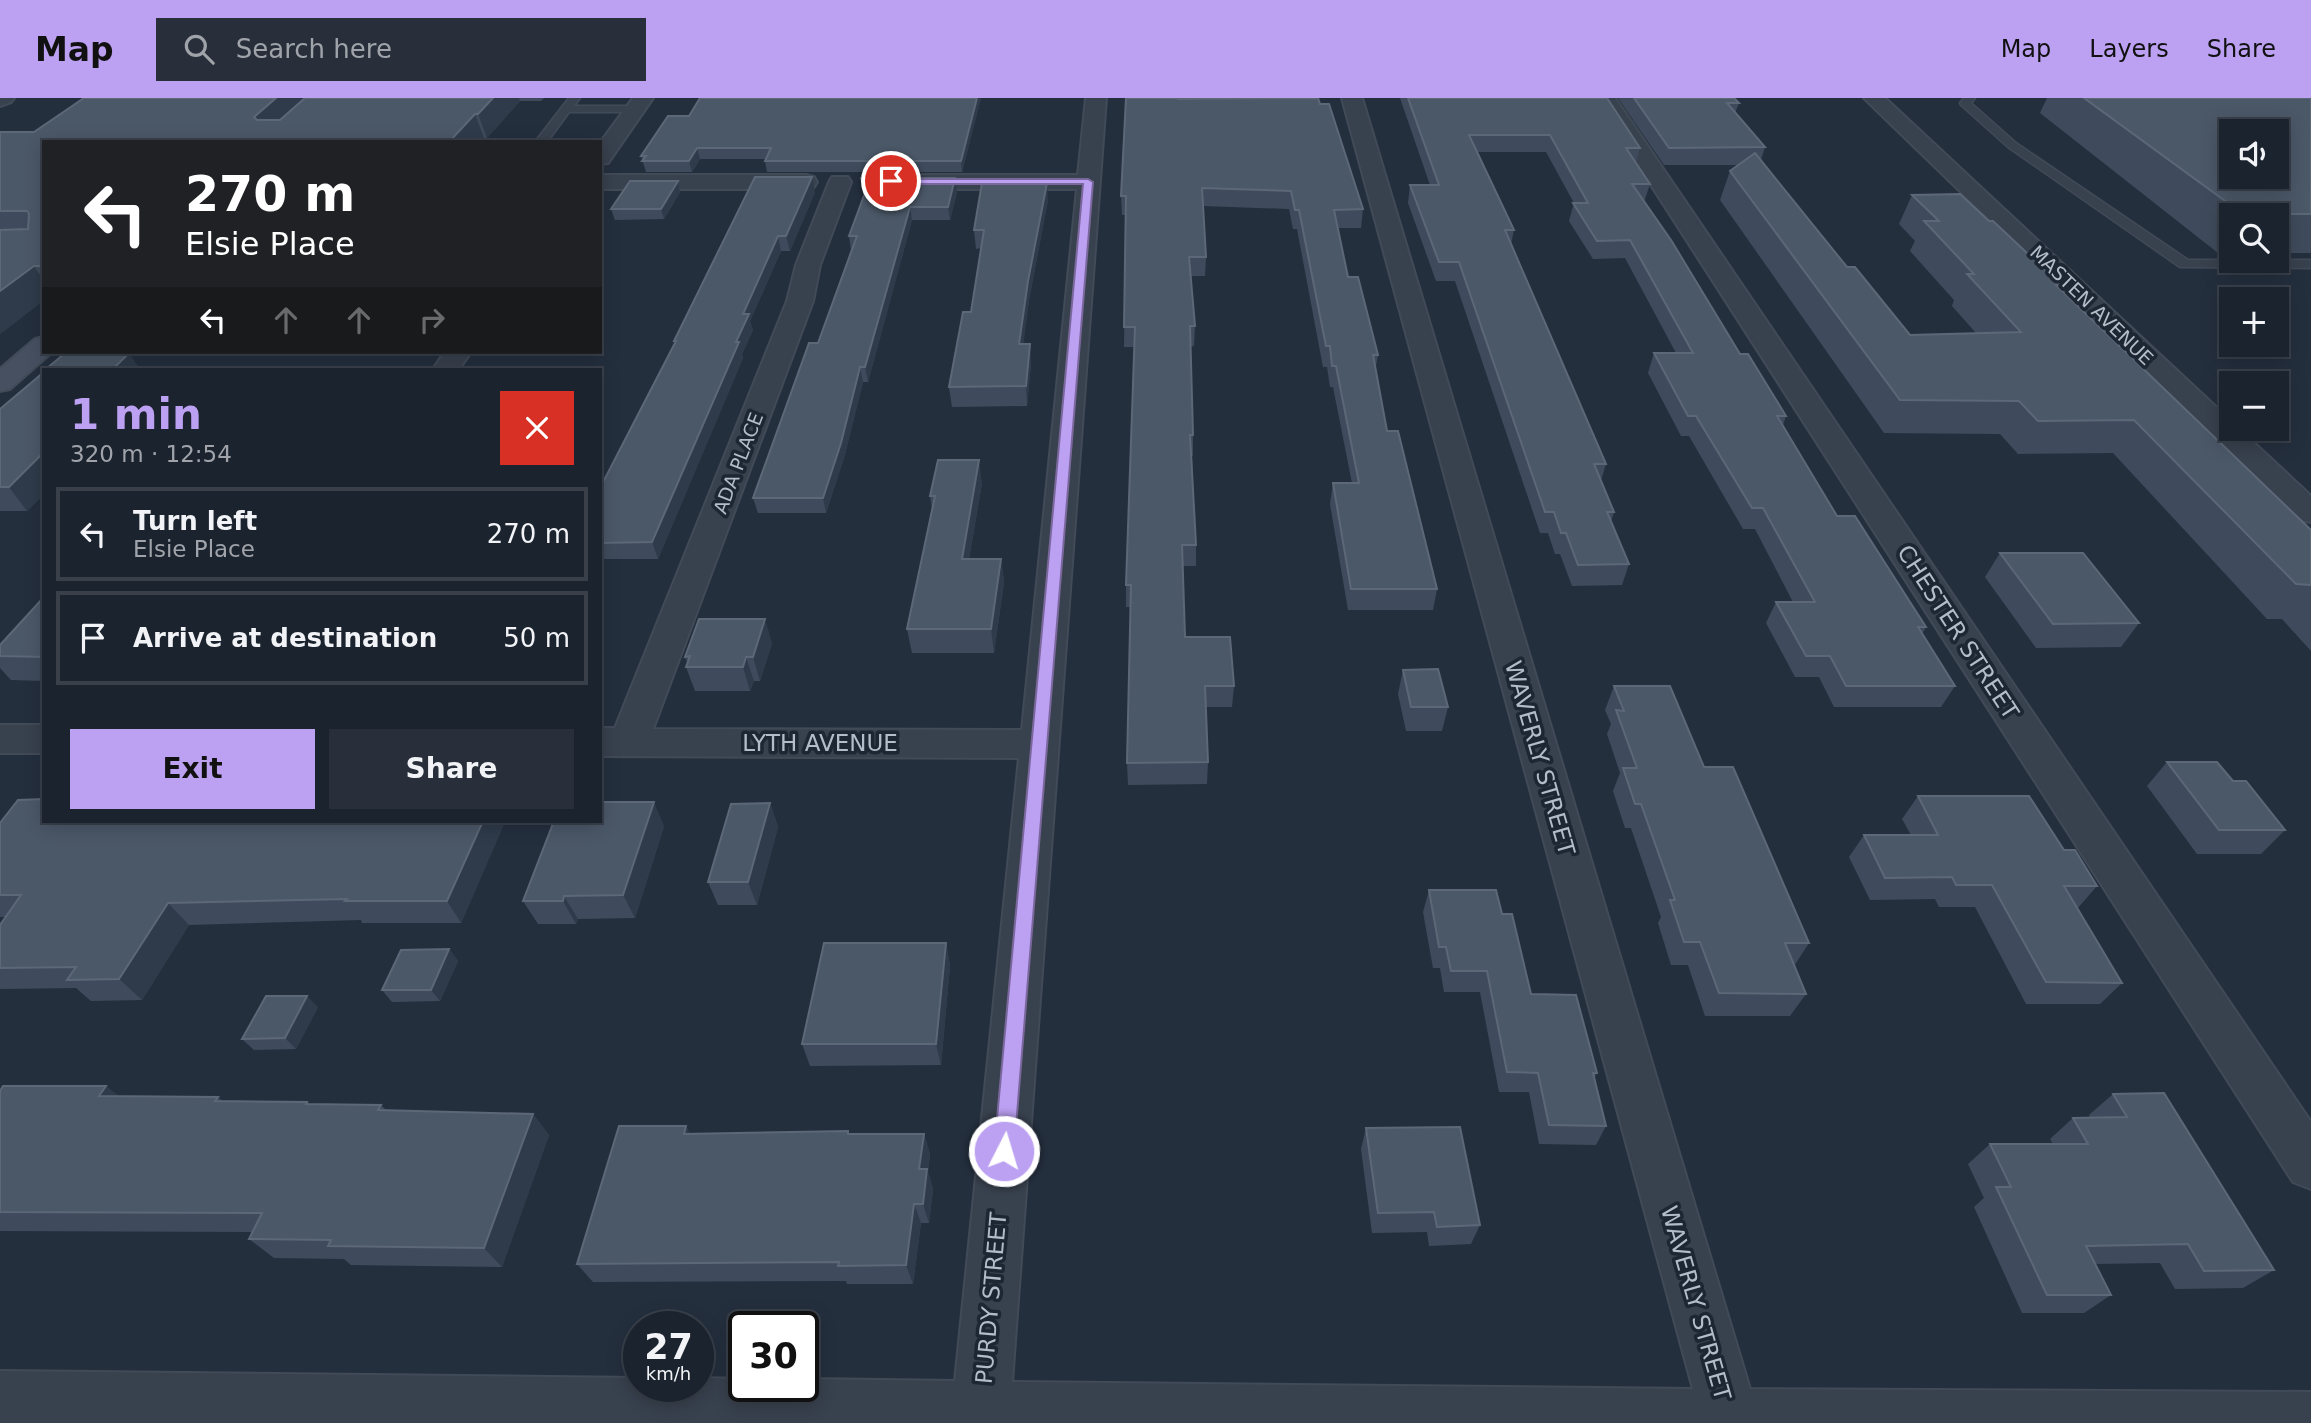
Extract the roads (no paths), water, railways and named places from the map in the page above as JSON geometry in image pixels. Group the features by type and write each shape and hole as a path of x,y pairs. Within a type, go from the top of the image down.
{"street":[{"name":"PURDY STREET","path":"981,1409 1096,98"},
{"name":"WAVERLY STREET","path":"1352,98 1730,1418"},
{"name":"CHESTER STREET","path":"1605,98 2311,1165"},
{"name":"MASTEN AVENUE","path":"1874,98 2307,505"},
{"path":"602,156 639,103"},
{"name":"ADA PLACE","path":"615,742 800,301 808,265 863,181"},
{"path":"602,182 1088,182"},
{"path":"0,383 42,347"},
{"path":"0,739 42,739"},
{"name":"LYTH AVENUE","path":"615,742 1040,744"},
{"path":"0,1399 561,1414 981,1409 1256,1417 2311,1421"}],"lane":[{"path":"543,140 575,98"},
{"path":"1970,98 1965,103 2012,145 2185,264 2311,264"},
{"path":"566,109 639,103"}]}
